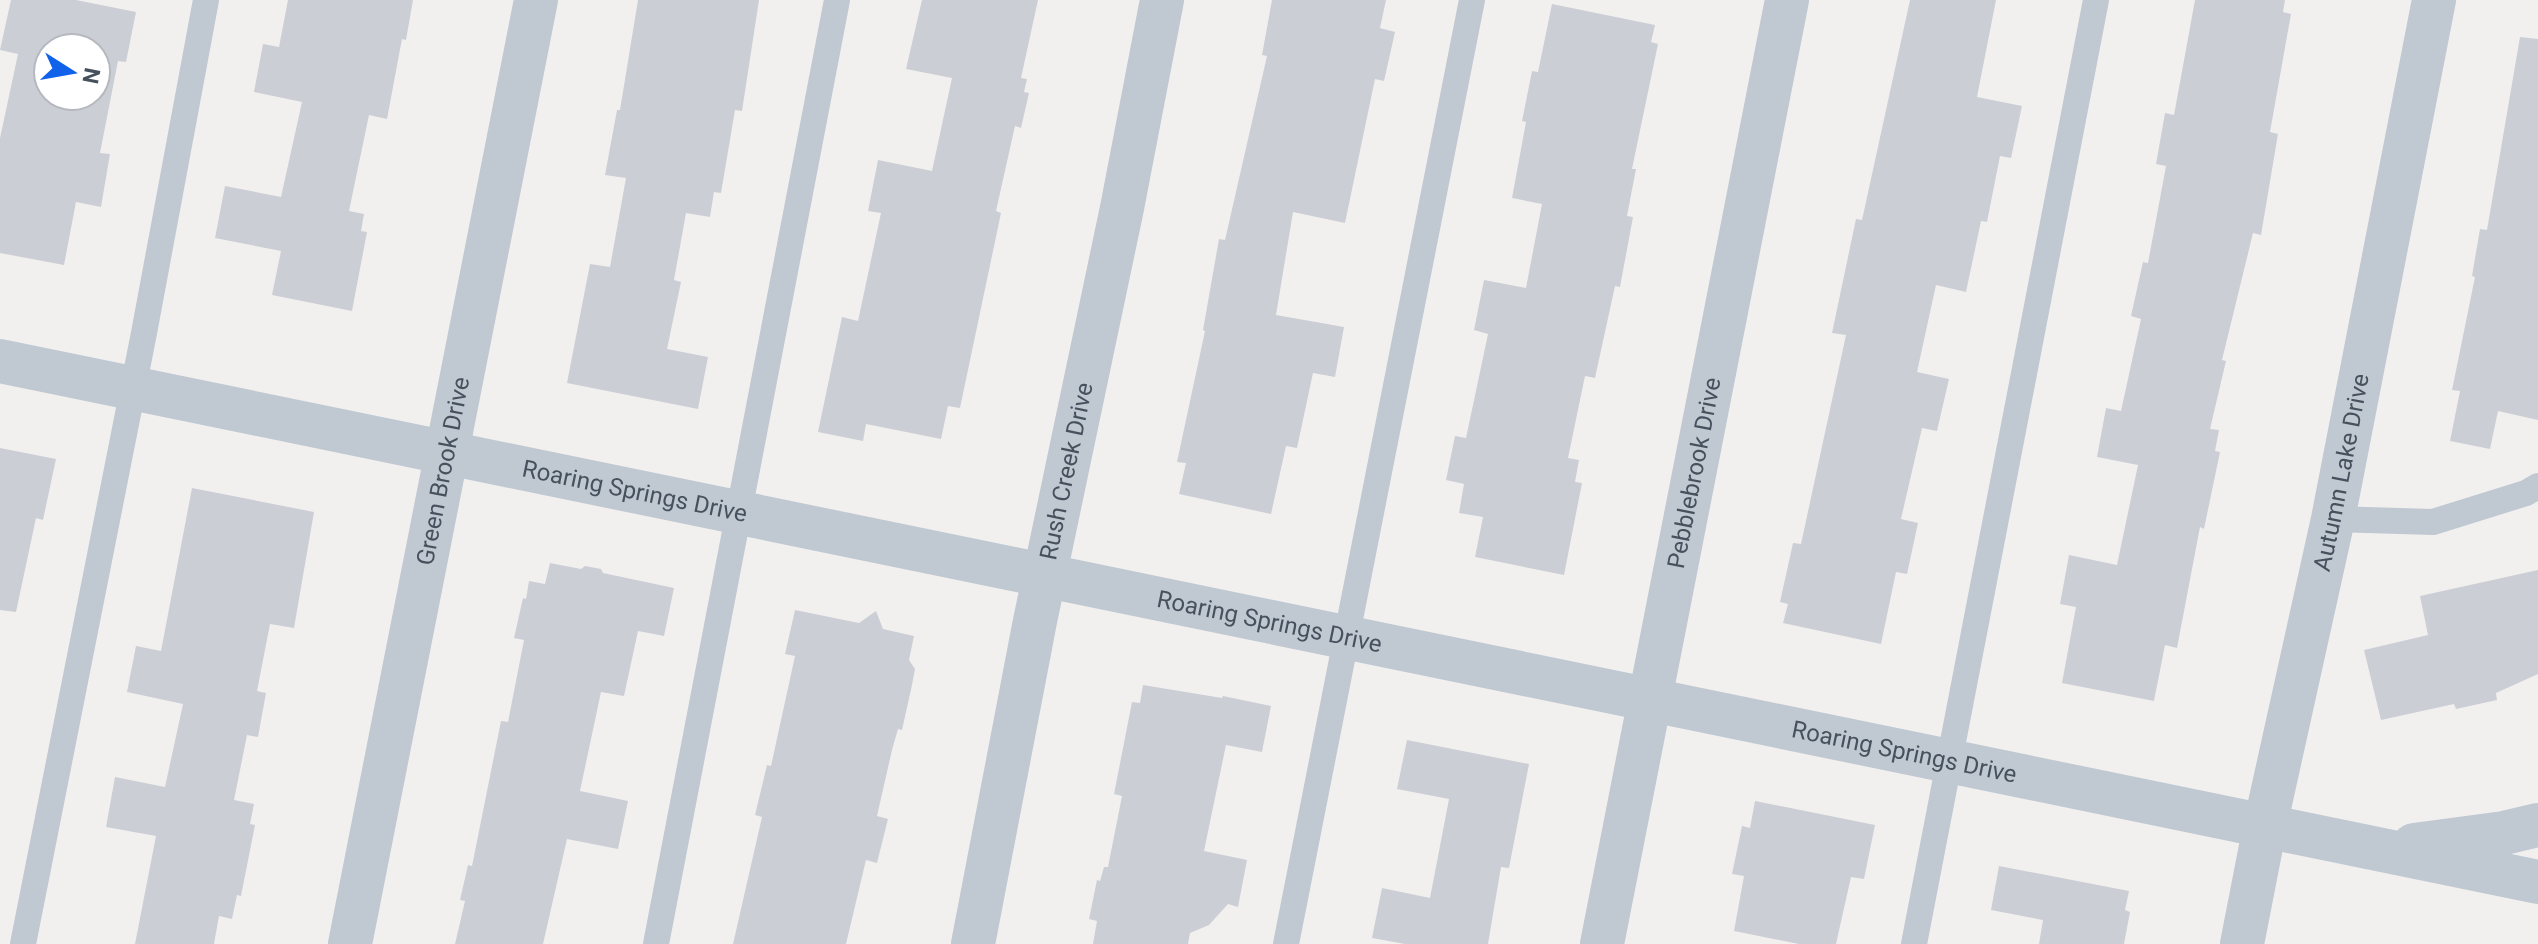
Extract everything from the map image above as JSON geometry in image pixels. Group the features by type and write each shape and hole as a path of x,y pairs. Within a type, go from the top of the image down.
{"street":[{"name":"Green Brook Drive","path":"350,944 536,0"},
{"name":"Rush Creek Drive","path":"973,944 1044,575 1122,208 1162,0"},
{"name":"Pebblebrook Drive","path":"1602,944 1787,0"},
{"name":"Autumn Lake Drive","path":"2242,944 2333,519 2434,0"},
{"name":"Roaring Springs Drive","path":"0,361 2538,882"},
{"path":"2374,849 2451,841 2538,825"}],"lane":[{"path":"23,944 206,0"},
{"path":"656,944 837,0"},
{"path":"1286,944 1472,0"},
{"path":"1914,944 2096,0"},
{"path":"2333,519 2433,522 2526,493 2538,486"}],"building":[{"path":"11,0 76,0 136,12 126,62 118,61 112,92 112,32 32,32 32,112 108,112 100,153 110,154 101,207 76,202 64,265 0,253 0,138 18,54 0,50"},
{"path":"288,0 413,0 406,40 402,39 387,119 369,115 349,211 364,214 361,231 367,232 352,311 272,295 281,251 215,238 225,186 281,197 302,102 254,92 263,44 279,47"},
{"path":"638,0 759,0 742,111 735,110 721,193 714,192 710,217 686,213 674,280 681,282 667,349 708,357 698,409 567,383 590,264 610,267 626,178 605,175 617,110 620,110"},
{"path":"922,0 1038,0 1021,78 1027,79 1024,92 1029,93 1021,128 1015,126 996,211 1001,213 960,408 948,406 941,439 866,424 863,441 818,432 842,317 858,321 881,213 868,211 878,160 932,171 952,78 906,69"},
{"path":"1272,0 1386,0 1380,28 1395,32 1384,81 1375,79 1345,223 1293,212 1276,315 1344,327 1335,377 1313,373 1297,448 1286,446 1271,514 1179,494 1186,463 1177,462 1205,331 1219,239 1225,240 1267,56 1262,55"},
{"path":"1910,0 1996,0 1977,97 2022,106 2011,158 2000,156 1987,222 1981,221 1966,292 1936,285 1917,372 1949,379 1937,431 1922,428 1901,519 1918,523 1907,574 1896,572 1881,644 1783,623 1788,604 1780,602 1793,543 1801,544 1846,335 1832,333 1856,219 1862,220"},
{"path":"2195,0 2285,0 2283,12 2291,14 2270,132 2278,134 2261,235 2253,233 2222,360 2226,361 2210,429 2219,430 2215,451 2220,452 2204,529 2200,527 2177,648 2165,645 2154,701 2062,683 2076,607 2060,604 2069,555 2117,565 2138,465 2097,457 2106,408 2121,411 2141,319 2131,316 2143,262 2148,263 2166,166 2156,164 2165,113 2174,115"},
{"path":"1552,4 1655,25 1651,42 1658,44 1632,169 1636,169 1627,216 1633,217 1620,287 1615,286 1595,378 1585,376 1568,458 1579,460 1575,482 1582,483 1564,575 1475,557 1483,517 1459,513 1464,484 1446,480 1455,436 1466,438 1488,334 1474,330 1484,280 1526,288 1542,204 1512,198 1532,71 1538,72"},
{"path":"2520,37 2538,39 2538,420 2498,411 2490,449 2450,441 2460,391 2452,390 2475,277 2472,276 2480,229 2487,230"},
{"path":"0,448 56,459 43,520 36,518 16,612 0,610"},
{"path":"192,488 314,512 294,628 270,624 257,691 266,693 258,737 247,735 234,800 254,804 250,824 255,825 241,896 237,895 232,919 219,916 214,944 135,944 156,836 106,827 115,777 165,787 183,704 127,692 136,646 161,651"},
{"path":"550,563 601,569 603,573 674,588 664,636 638,631 624,696 601,692 580,791 628,801 618,849 567,839 543,944 455,944 465,901 460,900 468,865 472,866 501,721 508,722 524,640 514,638 523,598 526,599 529,581 545,584"},
{"path":"2538,570 2538,674 2496,693 2497,700 2456,709 2454,704 2381,720 2364,650 2428,635 2420,596"},
{"path":"795,610 859,623 876,611 883,629 914,636 909,660 915,669 912,685 902,730 898,729 892,750 877,816 888,819 877,863 866,860 846,944 733,944 762,817 755,815 767,765 771,766 795,656 785,654"},
{"path":"1143,685 1271,706 1262,752 1226,745 1204,851 1247,860 1238,907 1228,904 1209,925 1190,933 1188,944 1093,944 1097,921 1089,919 1097,880 1100,881 1104,867 1108,867 1122,796 1114,794 1132,702 1140,703"},
{"path":"1407,740 1529,764 1509,868 1501,867 1488,944 1405,944 1372,938 1382,888 1430,898 1449,799 1397,789"},
{"path":"1755,801 1875,825 1864,879 1851,877 1836,944 1799,944 1734,931 1744,876 1732,874 1742,826 1750,828"},
{"path":"1999,866 2129,891 2125,910 2130,912 2124,944 2039,944 2043,920 1991,910"}]}
